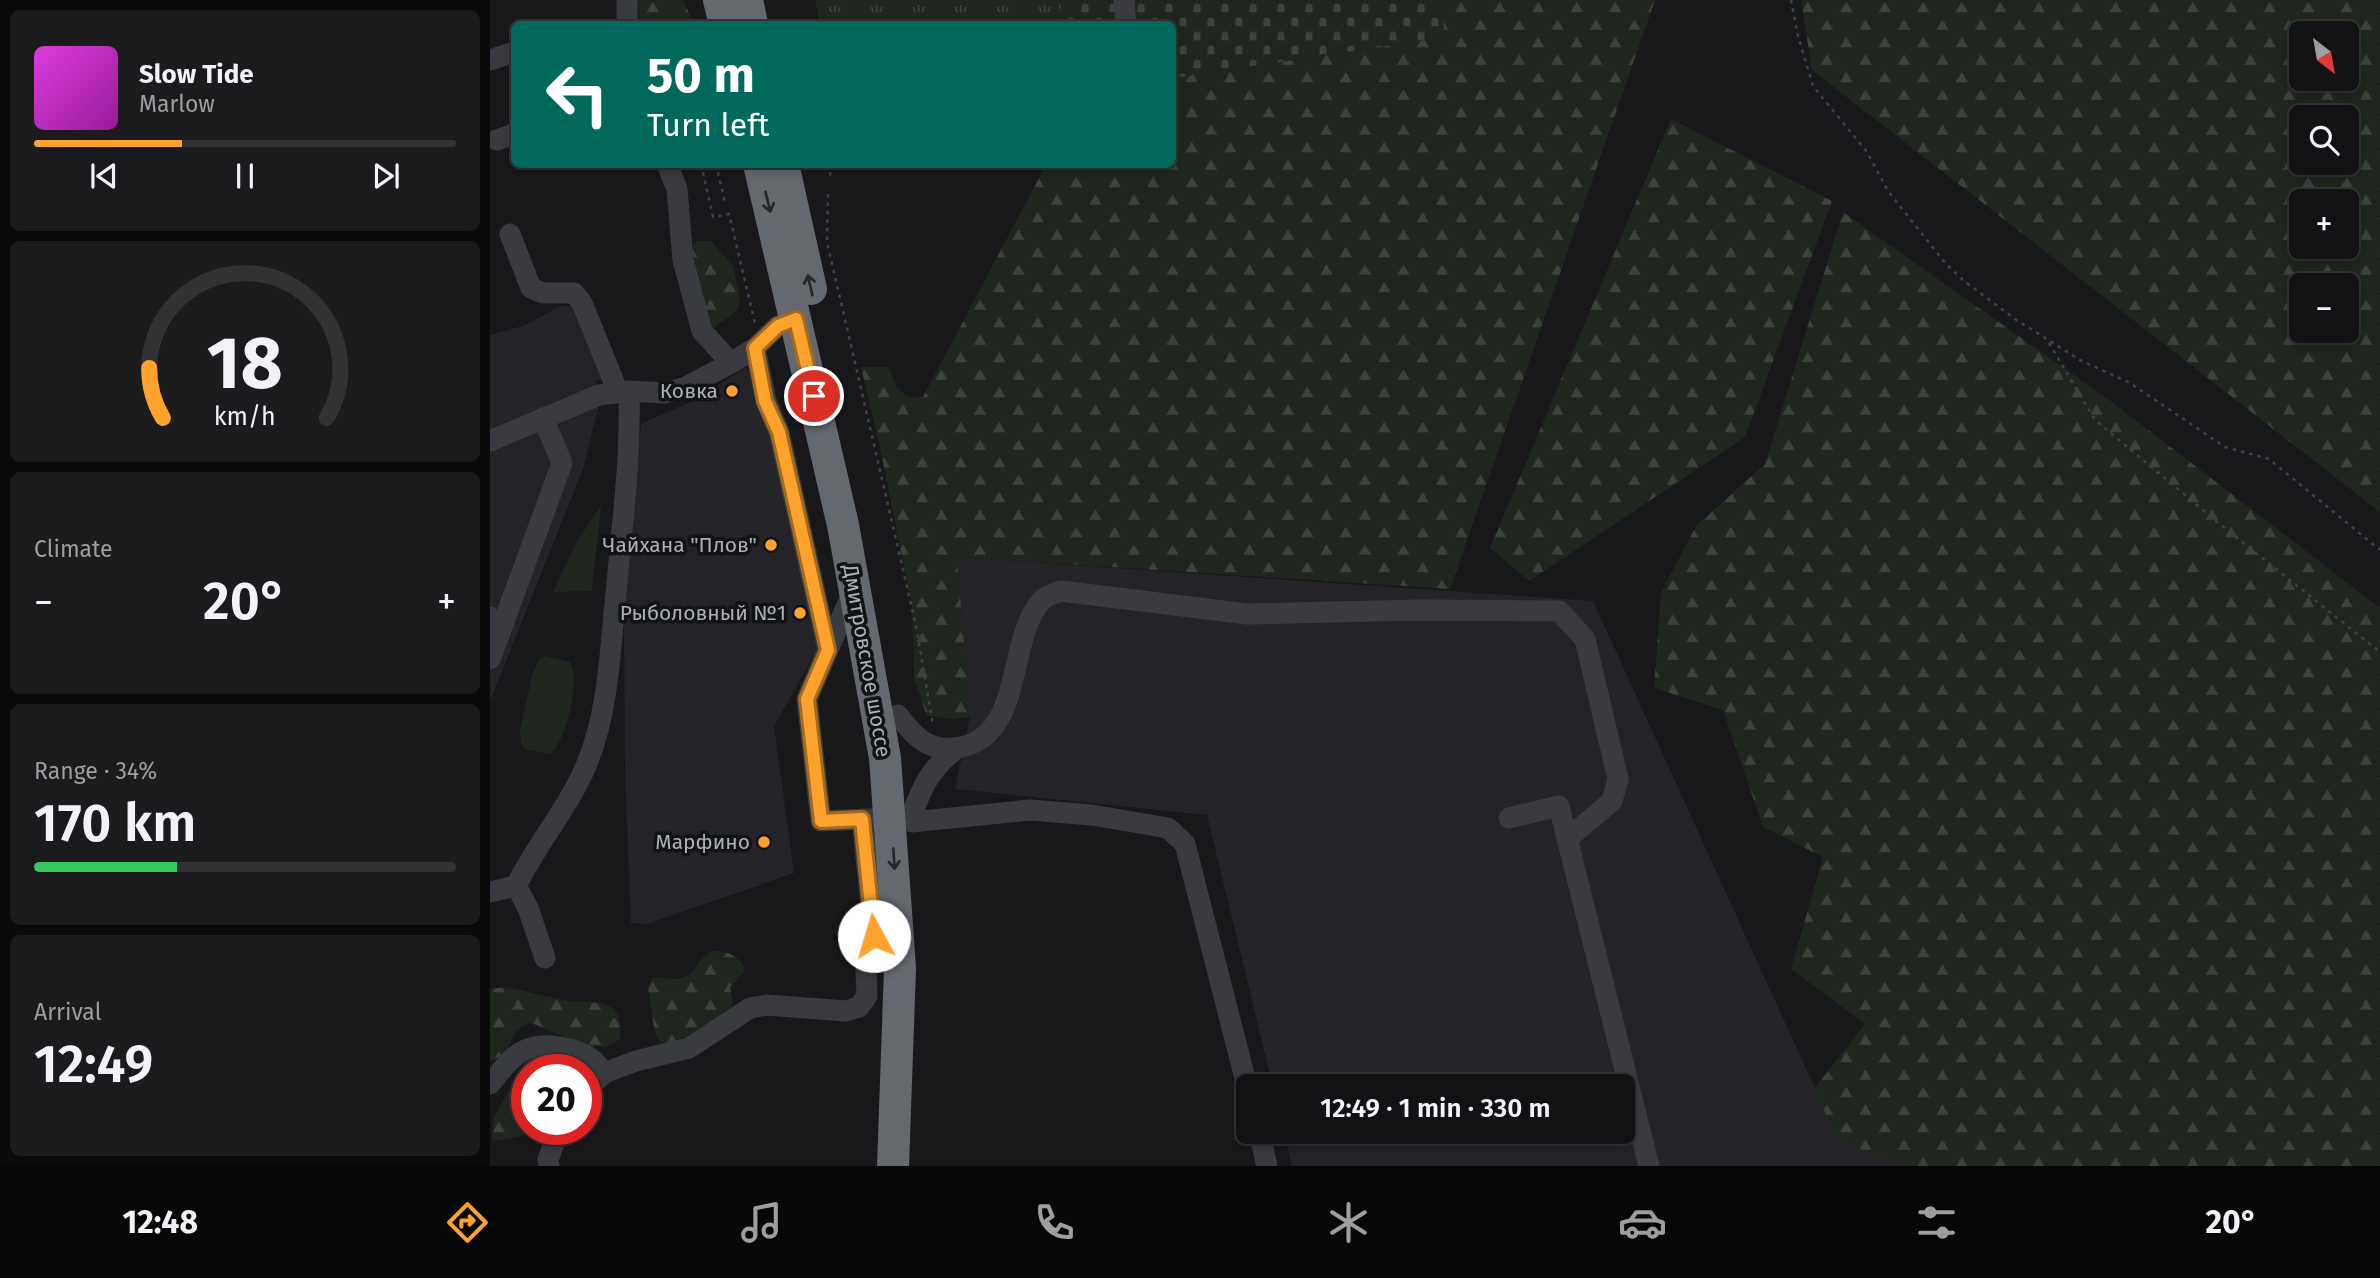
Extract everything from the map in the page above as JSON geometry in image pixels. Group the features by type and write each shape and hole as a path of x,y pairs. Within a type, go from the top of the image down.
{"highway":[{"path":"719,0 724,21"},
{"path":"747,0 751,21"},
{"name":"Дмитровское шоссе","path":"760,168 855,587 919,968 911,1166"},
{"name":"Дмитровское шоссе","path":"784,168 864,523 898,715 886,935 900,968 893,1166"}],"street":[{"path":"627,0 627,21"},
{"path":"1124,0 1126,21"},
{"path":"490,61 511,53"},
{"path":"669,168 677,189 683,260 702,331 731,363"},
{"path":"509,234 531,288 543,293 574,293 582,303 623,391 628,467 606,696 587,761 555,820 530,857 516,886"},
{"path":"490,441 599,395 623,391 665,393 686,387 757,346 778,326 796,319"},
{"path":"757,346 765,401 779,432 828,650"},
{"path":"490,659 562,463 543,418"},
{"path":"855,587 807,699 821,821 1030,810 1092,815 1168,828 1185,844 1244,1074"},
{"path":"898,715 911,733 947,749 973,743 986,735 996,724 1009,692 1028,624 1042,599 1060,591 1247,614 1418,610 1559,611 1585,639 1618,779 1612,801 1567,839"},
{"path":"490,617 498,638"},
{"path":"894,819 947,749"},
{"path":"1509,818 1559,806 1649,1166"},
{"path":"490,892 516,886"},
{"path":"516,886 528,908 545,958"},
{"path":"490,1084 512,1058 531,1048 550,1047 576,1051 593,1059 604,1073 636,1061 689,1048 750,1008 766,1005 846,1011 859,1007 867,996 865,947 886,935"},
{"path":"1262,1144 1267,1166"},
{"path":"549,1166 548,1160 553,1145"}],"path":[{"path":"1791,0 1798,36 1813,86 1867,152 1888,191 1946,264 1964,281 2015,320 2080,360 2130,383 2225,447 2269,459 2380,551"},
{"path":"702,168 713,218 729,214 757,346"},
{"path":"717,168 725,203"},
{"path":"829,168 831,178"},
{"path":"828,194 827,242 947,749"},
{"path":"2048,340 2095,420 2380,652"}],"shaded area":[{"path":"560,306 573,306 609,378 595,381 599,404 583,469 490,701 490,335 526,325"},
{"path":"746,368 757,385 820,645 774,726 794,873 647,924 631,923 625,771 624,612 641,424 686,404"},
{"path":"957,557 1593,601 1839,1141 1908,1166 1292,1166 1287,1144 1635,1144 1635,1074 1270,1074 1207,815 955,789 970,717"}],"green space":[{"path":"635,0 683,0 693,21 640,21"},
{"path":"815,0 1057,0 1063,21 819,21"},
{"path":"1057,0 1441,0 1445,37 1176,78 1176,21 1063,21"},
{"path":"1441,0 1655,0 1450,589 957,557 970,717 952,719 927,716 914,679 912,607 861,367 889,367 896,387 909,398 923,397 1044,168 1176,168 1176,78 1444,37"},
{"path":"1801,0 2380,0 2380,512 1812,70"},
{"path":"1671,119 1832,201 1745,437 1529,581 1490,548"},
{"path":"1843,212 2112,402 2380,608 2380,1166 1908,1166 1839,1142 1814,1089 1865,1024 1791,969 1823,857 1763,827 1723,710 1654,688 1661,593 1696,526 1765,464"},
{"path":"697,241 711,241 733,266 740,299 737,311 714,327 701,314 688,251"},
{"path":"601,506 592,591 553,592 577,541"},
{"path":"545,656 570,662 574,682 566,724 556,748 550,754 525,749 521,743 520,730 533,672 539,660"},
{"path":"712,951 733,955 745,971 730,987 733,1003 730,1010 688,1036 665,1044 655,1033 648,988 652,978 676,979 689,975"},
{"path":"508,987 568,1001 607,1005 619,1018 620,1039 606,1047 590,1047 529,1022 516,1031 506,1053 490,1062 490,989"},
{"path":"511,1087 511,1138 492,1141 494,1117"}],"place":[{"name":"Ковка","path":"732,391"},
{"name":"Чайхана \"Плов\"","path":"771,545"},
{"name":"Рыболовный №1","path":"800,613"},
{"name":"Марфино","path":"764,842"}],"route":[{"path":"814,396 796,319 778,326 755,348 765,401 779,432 828,650 807,699 821,821 862,819 874,936"}]}
